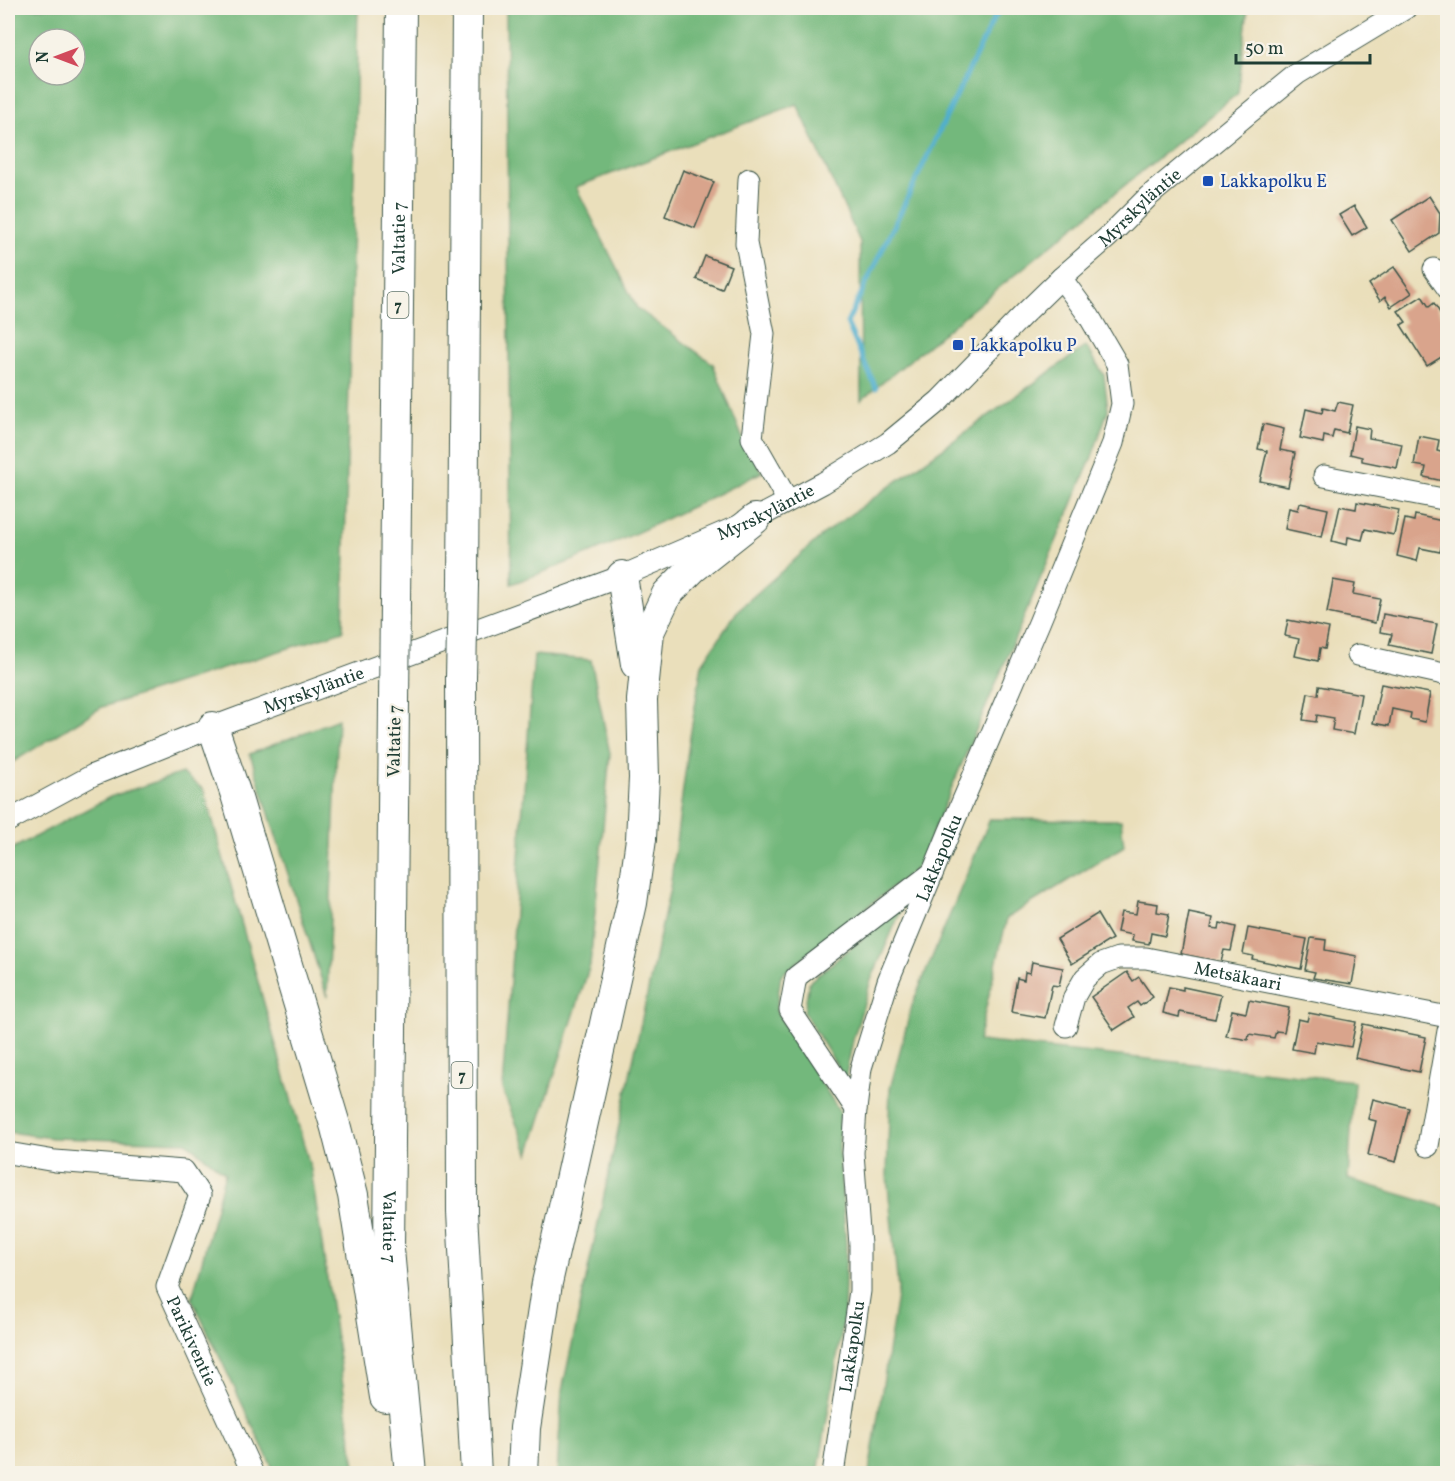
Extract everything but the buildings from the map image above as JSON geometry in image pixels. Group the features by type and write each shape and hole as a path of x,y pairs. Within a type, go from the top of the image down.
{"highway":[{"name":"Valtatie 7","path":"401,8 389,1250 410,1473"},
{"name":"7","path":"467,8 461,677 462,1212 476,1473"},
{"path":"523,1473 525,1428 547,1283 634,892 641,839 644,778 642,700 649,632 668,594 693,568 755,519"},
{"path":"622,576 642,700"},
{"path":"213,726 236,795 336,1128 353,1195 397,1473"}],"street":[{"name":"Myrskyläntie","path":"8,821 93,775 213,726 622,576 755,519 823,483 888,443 939,401 1017,321 1108,237 1149,195 1297,74 1406,8"},
{"path":"749,179 746,243 764,334 752,438 788,501"},
{"path":"1434,268 1448,289"},
{"name":"Lakkapolku","path":"833,1473 860,1291 860,1245 853,1153 855,1109 861,1068 888,981 1113,443 1122,404 1117,364 1089,316 1061,278"},
{"path":"1324,476 1448,500"},
{"path":"1358,655 1448,675"},
{"path":"855,1109 790,1011 796,977 933,873"},
{"name":"Metsäkaari","path":"1066,1026 1074,997 1085,978 1101,964 1118,958 1146,958 1448,1017"},
{"path":"1428,1146 1448,1030"},
{"name":"Parikiventie","path":"8,1153 55,1161 184,1171 200,1194 167,1287 253,1473"}],"green space":[{"path":"8,8 358,8 343,631 102,707 8,765"},
{"path":"506,8 1248,8 1238,93 861,400 860,242 797,104 576,187 637,308 713,364 743,439 762,472 607,546 511,584"},
{"path":"1086,346 1104,375 1108,410 1092,457 918,867 781,975 776,1011 840,1112 839,1154 846,1245 844,1316 818,1473 557,1474 562,1391 670,888 702,664 738,610 826,532"},
{"path":"534,655 591,660 610,754 590,965 529,1154 502,1089"},
{"path":"338,719 327,997 250,754"},
{"path":"182,773 204,790 311,1170 356,1473 275,1473 192,1299 225,1173 186,1142 53,1138 8,1132 8,851 110,797"},
{"path":"990,819 1121,820 1124,846 1007,918 978,1041 1354,1081 1348,1179 1447,1208 1447,1473 869,1473 898,1289 887,1175 890,1089 912,1005"},
{"path":"903,906 871,980 853,1040 845,1079 804,1012 809,982"}],"waterway":[{"path":"876,388 847,323 993,20 1001,8"}],"place":[{"name":"Lakkapolku E","path":"1208,181"},
{"name":"Lakkapolku P","path":"958,345"}]}
